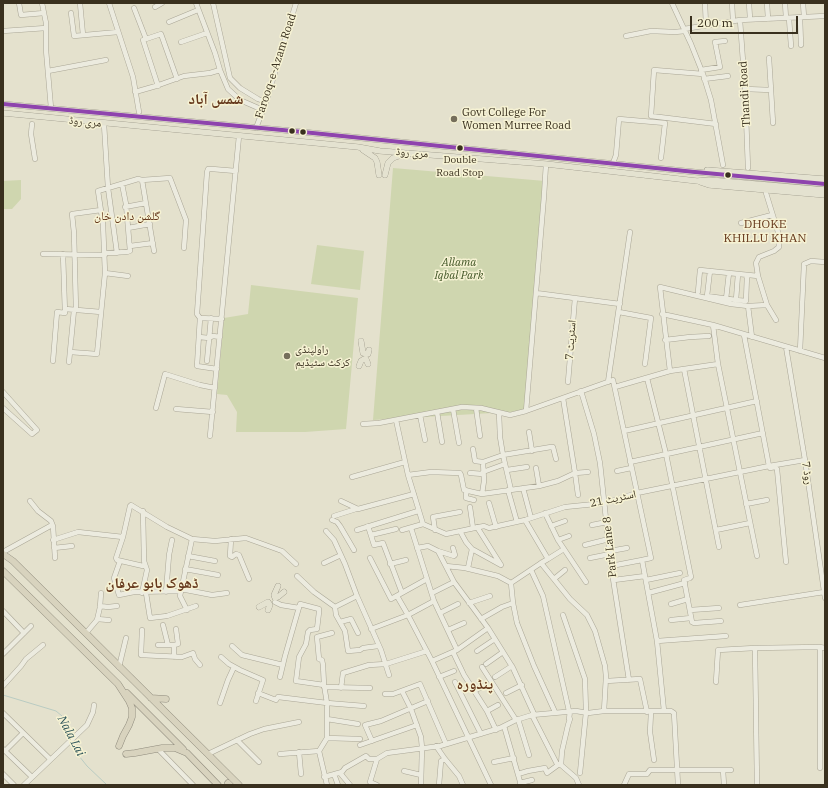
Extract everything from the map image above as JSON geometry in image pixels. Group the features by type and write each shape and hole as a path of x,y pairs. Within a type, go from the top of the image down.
{"highway":[{"path":"3,553 13,561 239,785"},
{"path":"3,571 218,785"},
{"path":"118,684 132,708 132,717 119,746"},
{"path":"151,698 166,699"},
{"path":"126,754 176,748 187,753"}],"main road":[{"name":"مری روڈ","path":"3,104 613,163 695,172 825,190"},
{"name":"مری روڈ","path":"3,113 104,124 358,147 380,151 546,164 697,181 709,180 825,184"},
{"name":"مری روڈ","path":"358,147 375,158 378,162 382,175 388,163 393,158 409,153"},
{"path":"695,172 707,170 732,170 825,179"},
{"path":"697,181 709,185 825,195"},
{"path":"361,341 364,353 368,354 369,350"},
{"path":"359,366 364,359 366,359 368,364"},
{"path":"278,586 274,595 275,598 284,592"},
{"path":"259,607 268,602 270,605 268,610"}],"street":[{"path":"19,3 20,15 44,13"},
{"path":"42,3 46,28 46,50 51,108"},
{"path":"80,3 83,35"},
{"path":"109,3 133,77 139,112"},
{"path":"155,7 162,3"},
{"path":"196,3 228,89 240,100 263,110"},
{"path":"213,3 230,78 240,88 266,102"},
{"name":"Farooq-e-Azam Road","path":"256,128 266,102 296,3"},
{"path":"672,3 703,75 711,100 723,165"},
{"path":"705,3 706,25"},
{"path":"732,3 733,21"},
{"path":"750,3 750,20"},
{"path":"767,3 768,19"},
{"path":"785,3 791,46"},
{"path":"801,45 803,3"},
{"path":"134,8 158,86"},
{"path":"169,22 198,10"},
{"path":"72,13 74,36 118,32"},
{"path":"626,36 651,31 675,32 706,25 740,20 825,16"},
{"name":"Thandi Road","path":"740,20 745,89 748,168"},
{"path":"3,31 46,28"},
{"path":"181,42 207,33"},
{"path":"144,40 161,34 177,79"},
{"path":"703,75 720,67 715,42 725,41"},
{"path":"769,58 773,123"},
{"path":"48,71 106,60"},
{"path":"135,92 158,86 184,76 210,73 220,70"},
{"path":"716,124 651,116 654,70 728,76"},
{"path":"745,89 771,90"},
{"path":"613,163 616,155 619,119 665,123 661,158"},
{"path":"32,124 31,134 35,158"},
{"path":"104,124 108,188 117,253"},
{"path":"210,436 216,388 239,136"},
{"path":"526,411 546,164"},
{"path":"217,369 197,366 200,318 197,314 207,172 208,169 236,171"},
{"path":"70,352 97,354 105,273 105,254 98,191 138,179 170,178 186,220 184,248"},
{"path":"142,180 154,251"},
{"path":"44,254 105,254 130,252 122,184"},
{"path":"766,193 779,238 779,247 774,251 759,256 756,263 758,276 767,305 776,320"},
{"path":"125,207 146,204"},
{"path":"69,362 75,310 72,214 101,210"},
{"path":"741,223 772,215"},
{"path":"128,228 150,224"},
{"path":"608,382 630,232"},
{"path":"130,246 153,243"},
{"path":"53,362 57,312 65,313 63,254"},
{"path":"800,351 804,264 811,261 825,262"},
{"path":"698,292 700,270 758,276"},
{"path":"710,271 707,296 726,299 746,300 747,275"},
{"path":"105,273 128,276"},
{"path":"726,299 729,273"},
{"path":"736,300 738,274"},
{"path":"670,371 665,340 660,287 731,304 748,306 767,305"},
{"path":"536,293 620,304"},
{"name":"اسٹریٹ 7","path":"568,382 574,298"},
{"path":"748,306 752,337"},
{"path":"65,309 101,312"},
{"path":"619,312 650,318 645,364"},
{"path":"662,314 713,325 786,348 825,358"},
{"path":"200,318 222,319"},
{"path":"207,361 211,318"},
{"path":"713,325 718,364 757,556"},
{"path":"744,335 768,466 770,468 775,467 777,469 786,562"},
{"path":"665,340 708,336"},
{"path":"199,337 220,337"},
{"name":"روڈ 7","path":"786,348 805,460 825,598"},
{"path":"615,387 670,371 718,364"},
{"path":"684,369 707,479 719,547"},
{"path":"156,408 165,374 200,385 216,388"},
{"path":"647,378 666,454 691,577 684,580 692,622 721,621"},
{"path":"363,424 396,420 462,407 510,414 526,411 613,380 651,558 611,566"},
{"name":"Park Lane 8","path":"581,391 594,434 600,463 611,566 629,680"},
{"path":"3,392 37,430 32,434 3,408"},
{"path":"563,398 578,495"},
{"path":"624,431 757,401"},
{"path":"476,408 480,436"},
{"path":"176,409 213,412"},
{"path":"453,409 459,443"},
{"path":"437,412 442,442"},
{"path":"499,413 500,437 517,522"},
{"path":"420,415 425,440"},
{"path":"396,420 405,462 422,524 402,530"},
{"path":"529,432 532,451"},
{"path":"630,462 763,433"},
{"path":"473,449 475,461 483,462 503,455 552,447 556,460"},
{"name":"اسٹریٹ 21","path":"422,524 446,534 484,526 489,528 496,527 525,520 565,507 605,503 636,493 768,466 805,460"},
{"path":"352,477 405,462"},
{"path":"482,494 483,462"},
{"path":"470,473 483,473 505,464"},
{"path":"507,470 527,467"},
{"path":"536,468 539,486"},
{"path":"616,471 631,468"},
{"path":"408,474 431,472 460,473 463,489 482,494 539,486 558,481 575,474 588,472"},
{"path":"523,488 531,518"},
{"path":"466,490 466,498 474,500"},
{"path":"354,550 340,526 333,518 356,509 414,494"},
{"path":"30,500 38,511 51,521 55,558"},
{"path":"746,504 767,500"},
{"path":"341,501 356,509"},
{"path":"489,503 496,527"},
{"path":"143,566 120,561 116,558 123,537 130,506 143,511 167,527 192,539 215,541 246,538 282,551 296,564"},
{"path":"460,531 472,549 501,564 475,528 470,508"},
{"path":"143,511 144,561 147,570 144,593 150,618 167,616 196,606"},
{"path":"357,530 418,511"},
{"path":"435,530 433,517 460,512"},
{"path":"545,513 558,540 586,582"},
{"path":"525,520 548,559"},
{"path":"551,526 565,521"},
{"path":"592,525 607,522"},
{"path":"716,530 750,523"},
{"path":"3,553 52,525"},
{"path":"368,526 374,545 383,542 402,593"},
{"path":"411,528 434,601 448,630 455,651 474,691 487,711 496,730"},
{"path":"371,536 396,529"},
{"path":"326,531 334,540 341,555 386,664 389,675"},
{"path":"53,540 78,532 123,537"},
{"path":"558,540 569,536"},
{"path":"187,610 180,596 180,590 192,539"},
{"path":"230,539 230,556 232,557 236,554 239,555 250,579"},
{"path":"585,545 609,539"},
{"path":"166,592 169,555 172,540"},
{"path":"54,548 72,546"},
{"path":"417,548 428,546 438,552 454,556 453,548"},
{"path":"590,558 627,548"},
{"path":"468,568 472,549"},
{"path":"510,582 564,549"},
{"path":"438,552 454,582 488,628 512,666 522,685 533,715 560,765 576,778 579,785"},
{"path":"324,563 341,555"},
{"path":"188,556 215,561"},
{"path":"370,558 390,598 397,596 427,579"},
{"path":"390,564 406,560"},
{"path":"642,560 657,641 664,711"},
{"path":"120,561 114,578 119,596 134,592 144,593 180,590 212,595 227,594"},
{"path":"541,563 570,599 586,614 591,622 605,666 606,680 604,711"},
{"path":"446,566 468,568 498,576 510,582"},
{"path":"185,569 218,575"},
{"path":"531,570 543,596 569,711 570,719 560,765"},
{"path":"554,579 566,570"},
{"path":"614,580 646,578 680,573"},
{"path":"297,576 314,592 335,607 336,615 345,631 348,651 378,646"},
{"path":"432,593 454,582"},
{"path":"510,582 517,623 534,666 555,712"},
{"path":"648,593 685,583"},
{"path":"740,605 824,592"},
{"path":"86,633 97,619 101,593"},
{"path":"335,607 357,596"},
{"path":"397,596 432,661 491,785"},
{"path":"469,603 490,596"},
{"path":"671,604 688,599"},
{"path":"371,629 408,615 434,601"},
{"path":"275,602 281,605 299,608"},
{"path":"481,619 502,607 513,603"},
{"path":"280,677 300,604 319,609 320,612 317,629 320,636"},
{"path":"440,613 458,604"},
{"path":"100,606 117,606"},
{"path":"690,610 719,608"},
{"path":"3,611 24,633"},
{"path":"563,615 585,679 586,712 580,773"},
{"path":"671,620 691,618"},
{"path":"97,619 109,620"},
{"path":"340,622 351,619 358,633"},
{"path":"448,630 464,623"},
{"path":"163,625 168,645"},
{"path":"3,654 31,626"},
{"path":"432,661 455,651 488,628"},
{"path":"158,645 178,644 176,629"},
{"path":"317,629 310,630 308,632 306,644 299,657 296,681 341,688 370,688"},
{"path":"142,630 140,655 182,657 193,653 195,659 200,665"},
{"path":"327,785 319,751 327,738 327,703 324,686 323,665 322,660 319,659 317,637 332,633"},
{"path":"657,641 726,636"},
{"path":"119,667 126,638"},
{"path":"477,651 495,639"},
{"path":"3,686 21,666 26,658 43,645"},
{"path":"174,645 174,657"},
{"path":"232,646 242,655 283,665"},
{"path":"755,648 757,785"},
{"path":"716,682 718,650 755,648 822,648 820,768"},
{"path":"341,688 343,673 369,665 386,664 427,651"},
{"path":"503,652 484,666 517,720 529,755"},
{"path":"221,657 234,667 263,680 256,701"},
{"path":"495,677 512,666"},
{"path":"220,703 234,667"},
{"path":"439,677 454,670"},
{"path":"606,680 641,680 649,712 654,760"},
{"path":"455,682 481,734"},
{"path":"385,694 393,694 420,684 446,744"},
{"path":"474,691 485,685"},
{"path":"506,693 522,685"},
{"path":"402,690 411,709 421,737 421,785"},
{"path":"258,693 276,700 278,697 364,706"},
{"path":"372,741 365,725 381,721 428,701"},
{"path":"24,785 86,725 91,718 94,705"},
{"path":"487,711 498,705"},
{"path":"377,785 370,782 377,760 387,753 446,744 496,730 517,720 533,715 569,711 671,711 674,713 676,771 678,785"},
{"path":"3,713 50,759"},
{"path":"327,719 358,724"},
{"path":"208,754 264,729 299,722"},
{"path":"360,745 417,725"},
{"path":"504,726 521,784 532,780"},
{"path":"23,733 4,752 32,777"},
{"path":"327,738 360,739"},
{"path":"237,740 259,762"},
{"path":"436,746 459,776 463,785"},
{"path":"158,749 194,785"},
{"path":"280,754 319,751"},
{"path":"299,752 302,774"},
{"path":"324,777 342,772 345,768 366,756 369,759 377,760"},
{"path":"494,762 514,758"},
{"path":"439,785 441,761 445,759"},
{"path":"518,774 545,768 547,773 560,765"},
{"path":"624,785 629,774 647,774 650,770 731,770"},
{"path":"723,770 724,785"},
{"path":"404,771 422,775"},
{"path":"340,773 350,785"},
{"path":"3,774 14,785"},
{"path":"334,774 338,785"}],"green space":[{"name":"Allama Iqbal Park","path":"393,168 545,181 526,411 373,420"},
{"path":"21,180 21,199 12,209 3,209 3,181"},
{"path":"317,245 364,251 360,290 311,284"},
{"name":"راولپنڈی کرکٹ سٹیڈیم","path":"251,285 358,298 346,429 305,432 236,432 237,412 227,395 217,394 224,318 248,314"}],"waterway":[{"name":"Nala Lai","path":"3,695 56,711 62,716 67,734 70,738"},
{"name":"Nala Lai","path":"72,743 78,749 79,756 87,766 107,785"}],"transit line":[{"path":"3,104 293,131 825,184"}],"place":[{"name":"Govt College For Women Murree Road","path":"454,119"},
{"name":"Double Road Stop","path":"460,148"},
{"name":"راولپنڈی کرکٹ سٹیڈیم","path":"287,356"}],"district":[{"name":"شمس آباد","path":"216,100"},
{"name":"گلشن دادن خان","path":"127,217"},
{"name":"DHOKE KHILLU KHAN","path":"765,232"},
{"name":"ڈھوک بابو عرفان","path":"152,584"},
{"name":"پنڈورہ","path":"475,685"}]}
